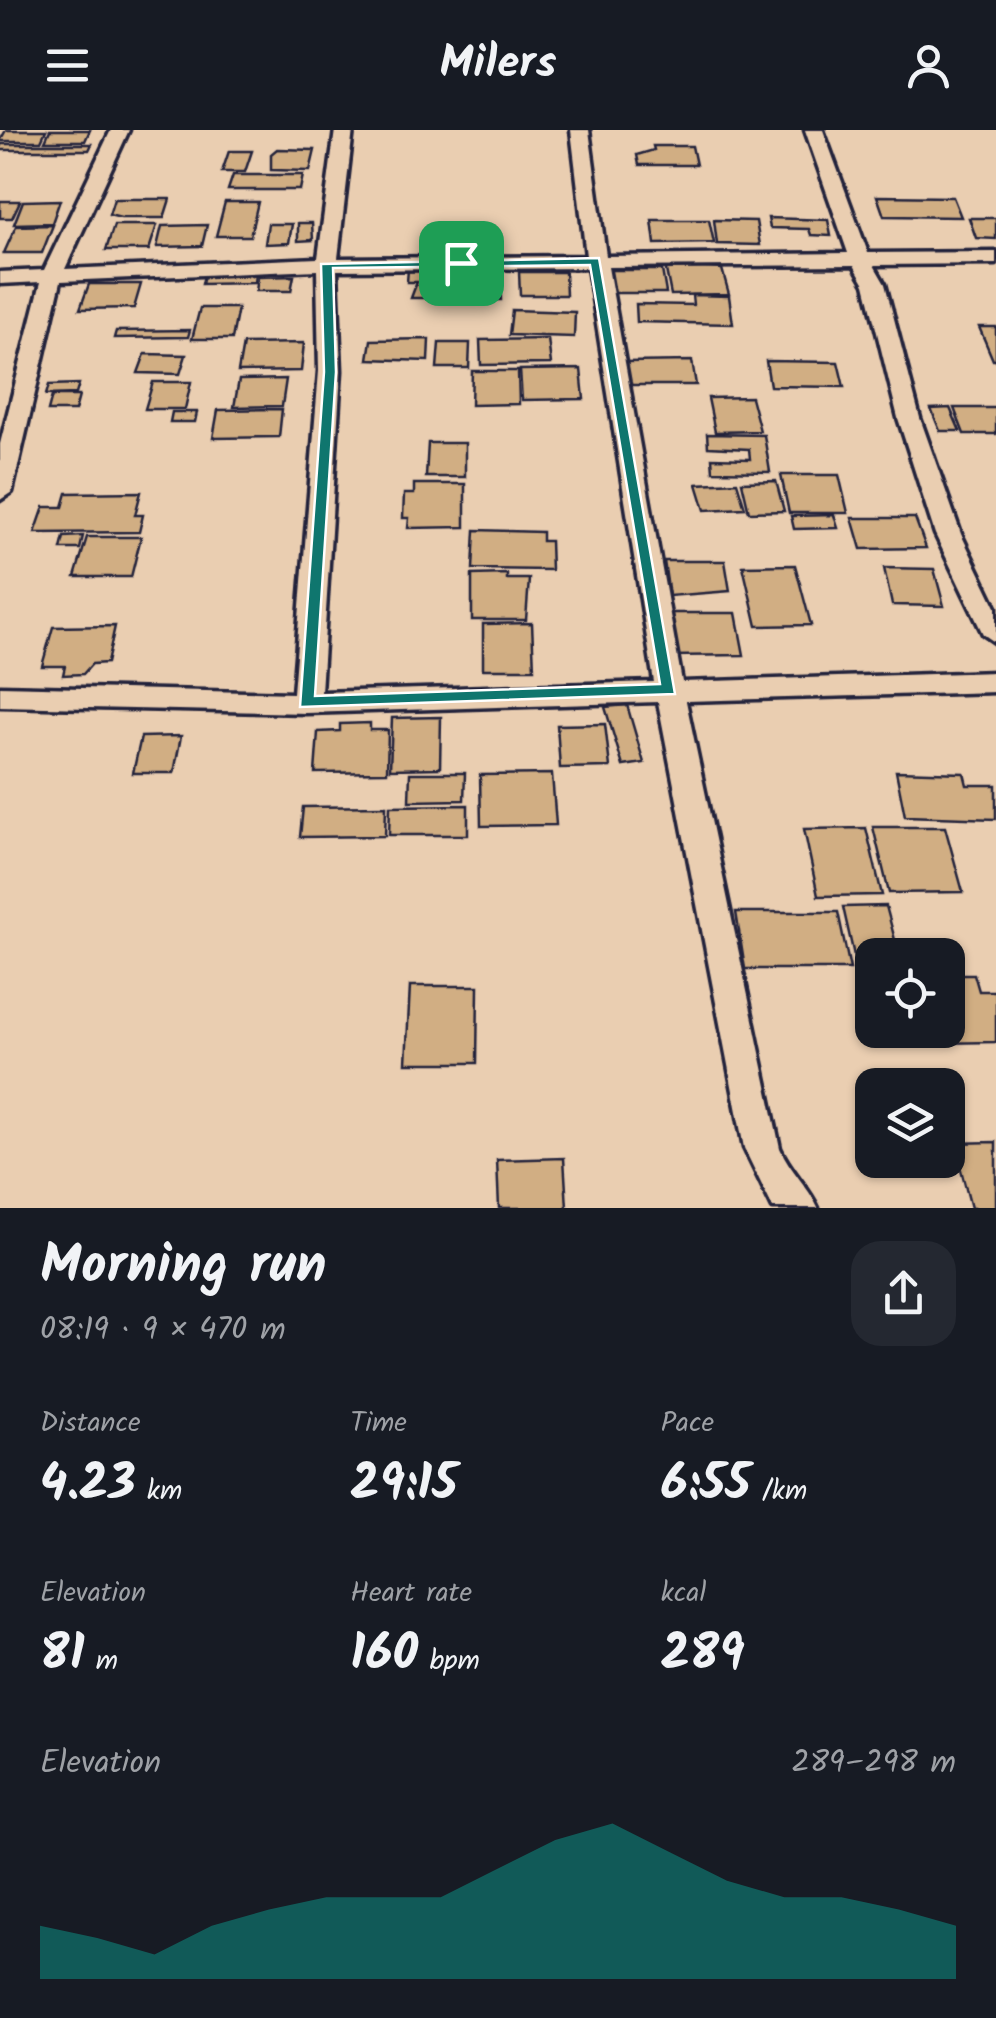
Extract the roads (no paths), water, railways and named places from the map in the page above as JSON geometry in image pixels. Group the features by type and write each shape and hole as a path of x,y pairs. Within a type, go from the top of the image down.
{"street":[{"path":"0,492 53,272 120,130"},
{"path":"306,702 330,372 327,264 344,130"},
{"path":"580,130 595,261 669,690 762,1148 778,1188 799,1208"},
{"path":"814,130 860,258 875,284 909,418 948,534 996,634"},
{"path":"0,278 53,272 327,264 996,258"},
{"path":"0,696 306,702 996,682"}]}
